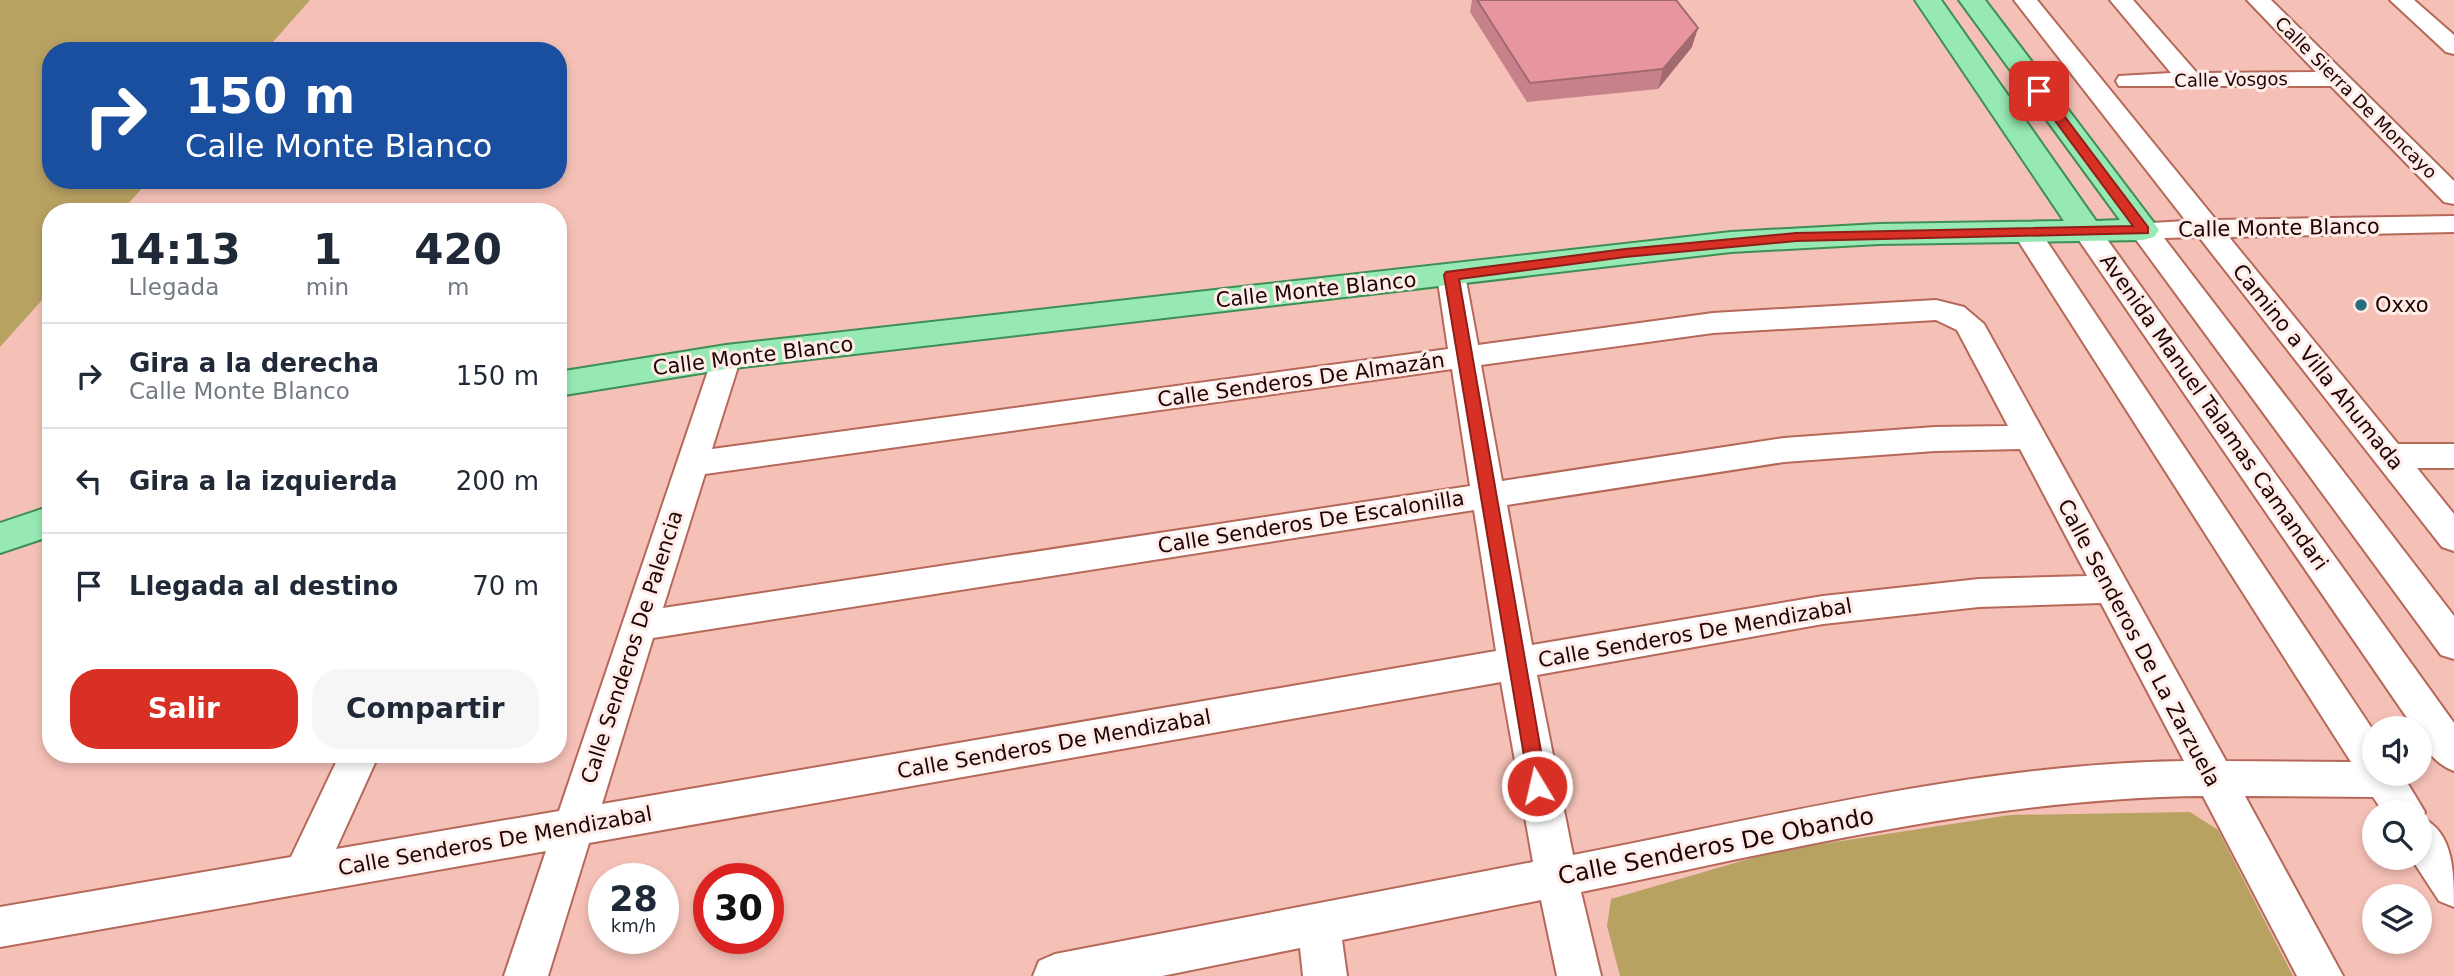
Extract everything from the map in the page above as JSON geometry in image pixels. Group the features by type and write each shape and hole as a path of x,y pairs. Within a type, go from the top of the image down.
{"main road":[{"name":"Avenida Manuel Talamas Camandari","path":"1928,0 2086,230"},
{"path":"1972,0 2143,230"},
{"name":"Calle Monte Blanco","path":"567,383 726,357 1731,242 1879,234 2143,230"},
{"path":"0,538 42,524"}],"street":[{"name":"Camino a Villa Ahumada","path":"2025,0 2454,538"},
{"path":"2121,0 2191,80"},
{"name":"Calle Sierra De Moncayo","path":"2258,0 2334,79 2454,196"},
{"path":"2401,0 2454,47"},
{"name":"Calle Vosgos","path":"2128,81 2334,79"},
{"name":"Calle Monte Blanco","path":"2143,230 2454,224"},
{"name":"Avenida Manuel Talamas Camandari","path":"2086,230 2454,754"},
{"path":"2143,230 2454,644"},
{"path":"2026,232 2362,746"},
{"path":"1451,275 1537,786 1579,976"},
{"name":"Calle Senderos De Almazán","path":"691,464 1465,357 1780,317 1936,310 1954,314"},
{"name":"Calle Senderos De La Zarzuela","path":"1954,314 1969,324 2027,437 2321,976"},
{"name":"Calle Senderos De Palencia","path":"526,976 726,357"},
{"name":"Calle Senderos De Escalonilla","path":"639,626 1784,450 1922,439 2027,437"},
{"path":"2389,456 2454,456"},
{"name":"Calle Senderos De Mendizabal","path":"0,927 1517,664 1902,600 1993,592 2110,589"},
{"path":"304,874 355,763"},
{"name":"Calle Senderos De Obando","path":"1055,976 1998,793 2113,781 2212,778 2362,782"},
{"path":"2432,854 2454,887"},
{"path":"1319,923 1325,976"}],"shaded area":[{"path":"0,0 310,0 273,42 42,42 42,189 141,189 129,203 42,203 42,300 0,347"},
{"path":"2190,812 2218,830 2293,976 1620,976 1607,926 1611,899 1776,851 2010,815"}],"building":[{"path":"1477,0 1676,0 1698,28 1663,69 1530,83"}],"place":[{"name":"Oxxo","path":"2361,305"}],"route":[{"path":"1537,786 1451,275 1625,253 1796,237 2143,230 2039,91"}]}
